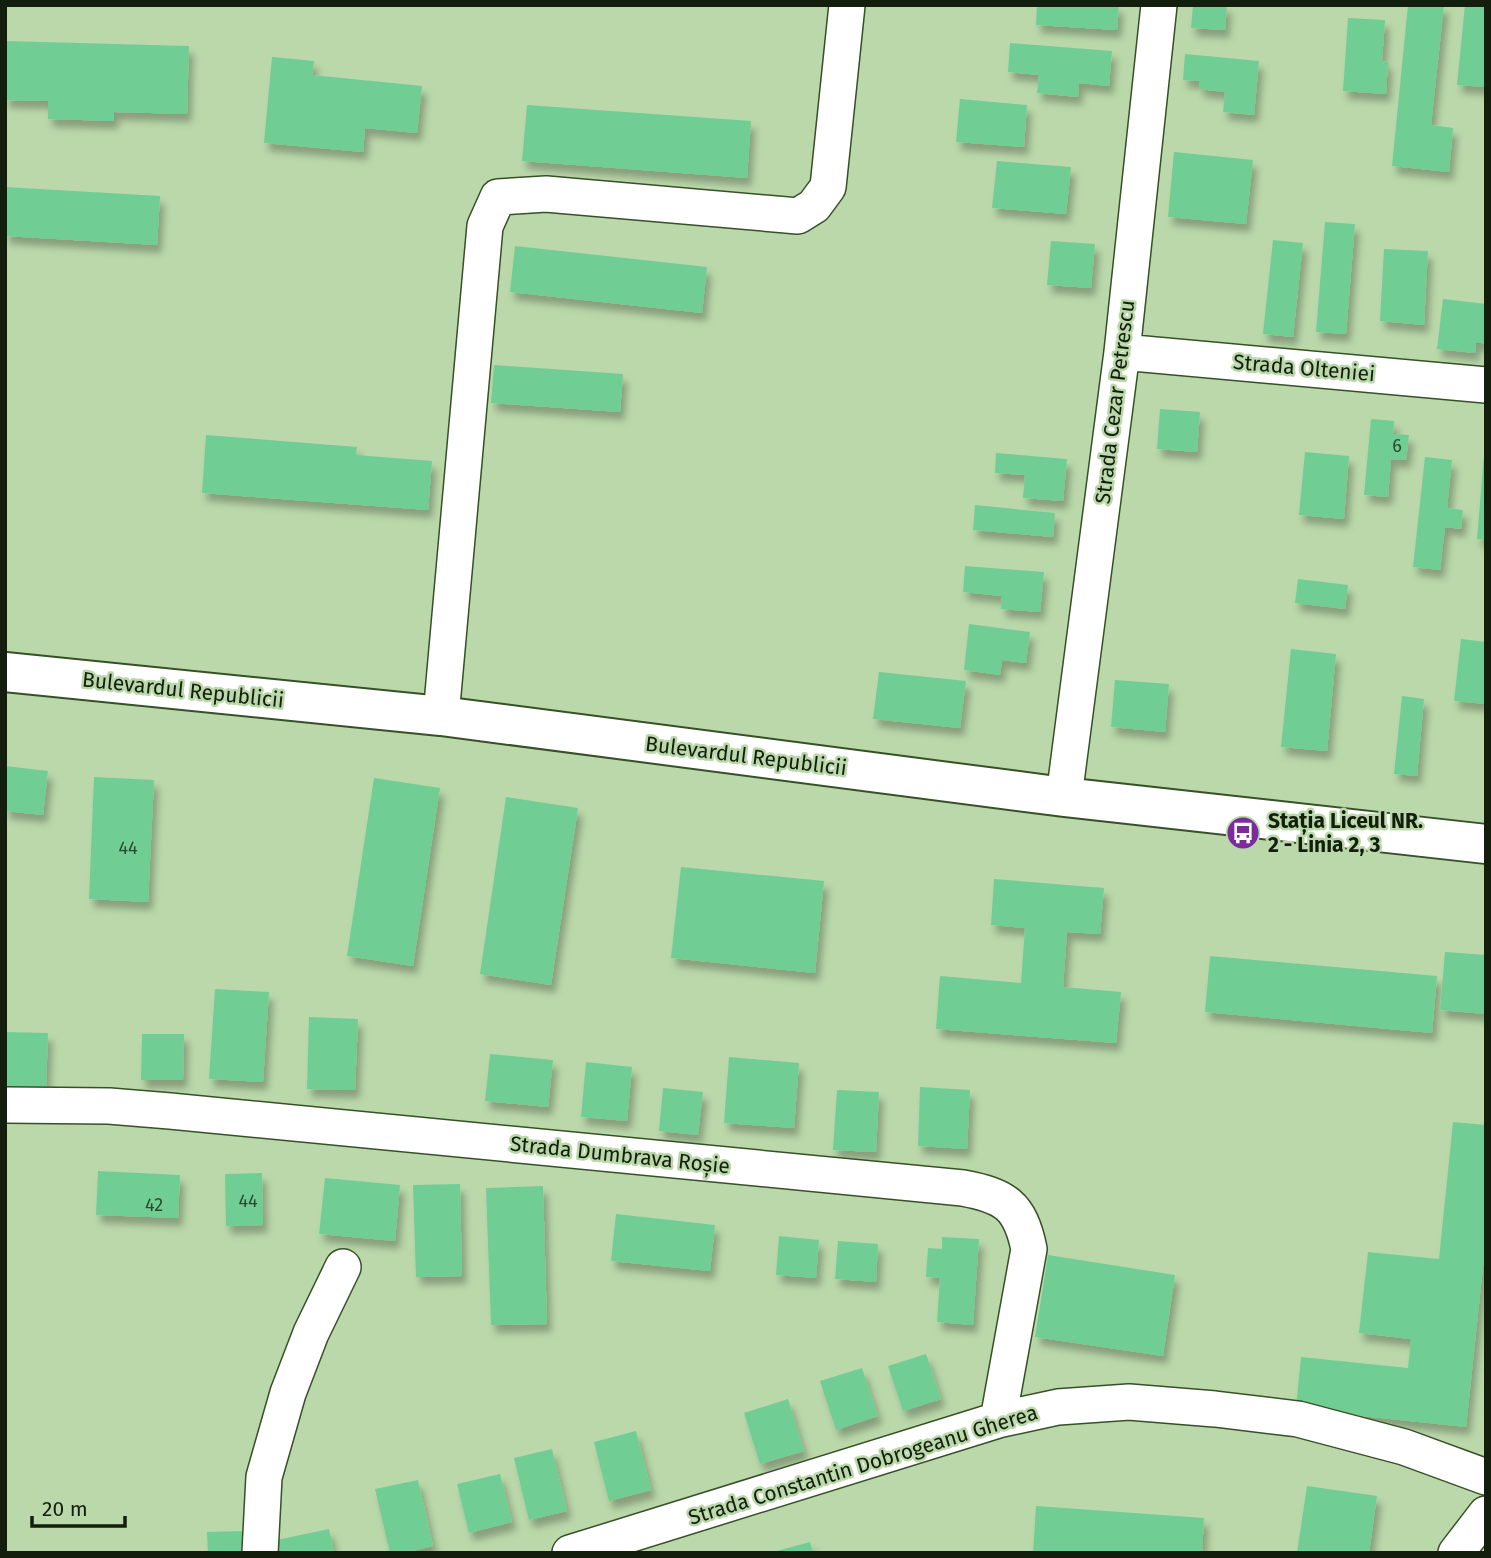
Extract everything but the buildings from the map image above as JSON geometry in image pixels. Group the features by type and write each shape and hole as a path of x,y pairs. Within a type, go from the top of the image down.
{"main road":[{"name":"Bulevardul Republicii","path":"5,672 441,716 1064,797 1486,844"}],"street":[{"path":"441,716 485,226 498,197 546,194 798,216 814,206 828,187 847,5"},
{"name":"Strada Cezar Petrescu","path":"1064,797 1122,352 1159,5"},
{"name":"Strada Olteniei","path":"1122,352 1486,385"},
{"name":"Strada Dumbrava Roșie","path":"5,1105 109,1106 170,1111 991,1193 1012,1208 1025,1229 1029,1249 998,1420"},
{"path":"260,1553 264,1477 288,1393 311,1333 343,1267"},
{"name":"Strada Constantin Dobrogeanu Gherea","path":"570,1553 998,1420 1058,1407 1129,1402 1215,1409 1311,1423 1404,1447 1486,1477"},
{"path":"1456,1553 1486,1514"}],"place":[{"name":"Stația Liceul NR. 2 - Linia 2, 3","path":"1243,833"}]}
